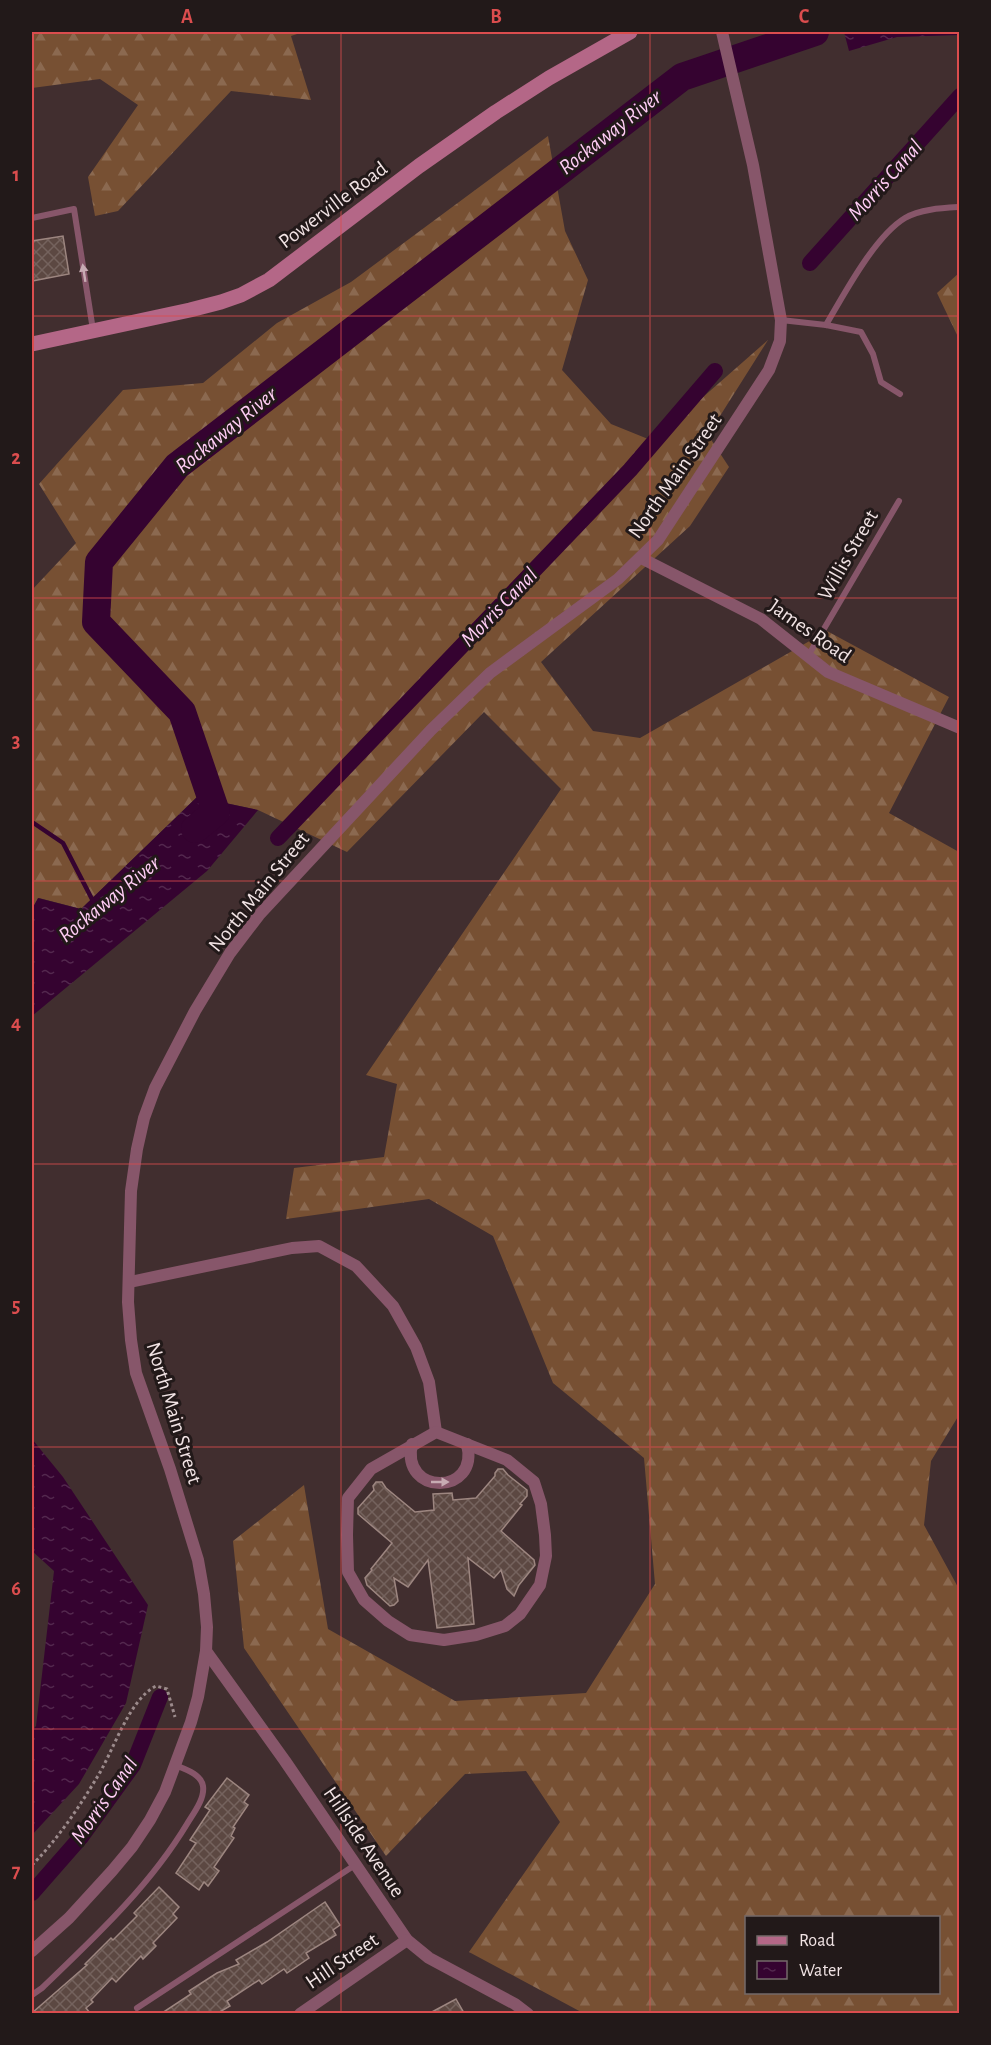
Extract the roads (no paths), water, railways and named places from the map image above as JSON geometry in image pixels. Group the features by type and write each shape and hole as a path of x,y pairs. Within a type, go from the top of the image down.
{"main road":[{"name":"Powerville Road","path":"32,344 221,302 241,295 269,280 419,166 496,112 549,78 630,32"}],"street":[{"name":"North Main Street","path":"32,1951 69,1918 132,1847 165,1792 194,1714 206,1651 207,1627 198,1560 170,1469 136,1373 131,1340 128,1302 131,1191 136,1149 154,1088 230,953 259,915 431,730 490,673 618,579 658,540 769,370 780,341 781,320 753,165 722,32"},
{"name":"James Road","path":"641,558 761,620 828,672 960,728"},
{"path":"130,1282 292,1248 319,1246 356,1266 393,1306 416,1347 429,1382 436,1432"},
{"path":"436,1432 467,1444 507,1460 534,1482 541,1504 546,1556 540,1585 520,1614 505,1626 476,1635 444,1640 410,1635 388,1621 364,1600 348,1572 346,1535 348,1498 371,1469 436,1432"},
{"path":"412,1444 410,1459 416,1472 428,1482 443,1484 457,1478 466,1466 469,1459 467,1444"},
{"name":"Hillside Avenue","path":"206,1651 285,1761 407,1940 429,1958 528,2013"},
{"name":"Hill Street","path":"300,2013 407,1940"}],"lane":[{"path":"826,325 852,279 889,230 907,216 936,209 960,207"},
{"path":"32,218 74,209 93,330"},
{"path":"781,320 861,332 873,354 881,382 900,394"},
{"name":"Willis Street","path":"808,656 899,501"},
{"path":"32,1995 118,1914 172,1849 195,1811 203,1788 200,1780 190,1771 175,1765"},
{"path":"137,2008 355,1865"}],"water":[{"path":"844,32 959,32 960,35 897,37 849,51"},
{"path":"197,797 258,810 207,871 32,1016 32,909 38,898 81,909"},
{"path":"32,1439 63,1477 148,1605 126,1703 79,1784 32,1835 32,1731 36,1726 54,1571 32,1551"}],"waterway":[{"name":"Rockaway River","path":"195,829 216,812 182,712 96,622 99,562 177,466 682,77 815,32"},
{"name":"Morris Canal","path":"810,263 960,96"},
{"name":"Morris Canal","path":"278,838 630,470 715,371"},
{"path":"32,822 63,843 94,903"},
{"name":"Morris Canal","path":"32,1893 81,1837 133,1765 160,1697"}]}
